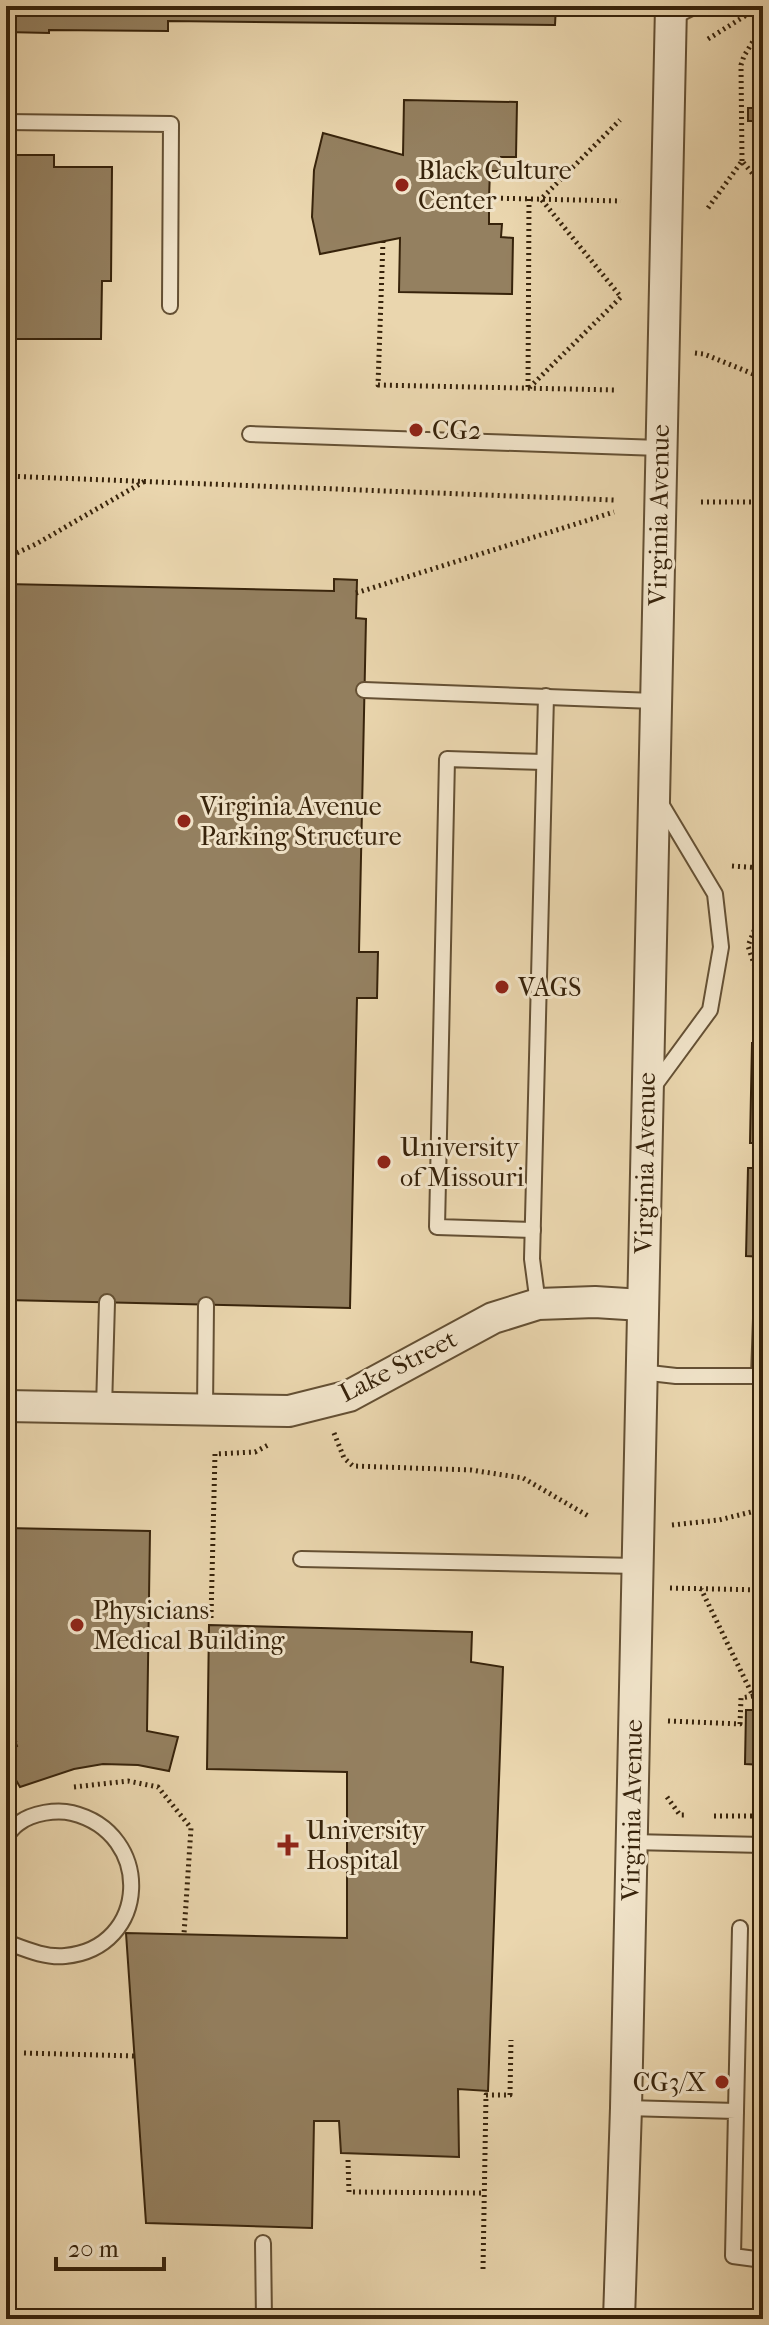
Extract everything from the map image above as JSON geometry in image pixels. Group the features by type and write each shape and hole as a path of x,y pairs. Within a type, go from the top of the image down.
{"street":[{"name":"Virginia Avenue","path":"619,2319 662,351 679,10"},
{"name":"Lake Street","path":"6,1406 289,1411 349,1396 493,1318 538,1304 595,1302 642,1305"}],"lane":[{"path":"6,122 171,124 170,306"},
{"path":"250,434 660,448"},
{"path":"364,690 654,701"},
{"path":"538,1304 532,1259 546,696"},
{"path":"533,1230 437,1227 446,790 447,759 544,762"},
{"path":"647,1096 710,1010 721,947 715,894 653,789"},
{"path":"641,1372 676,1376 759,1376 762,1290"},
{"path":"104,1408 107,1302"},
{"path":"205,1410 206,1305"},
{"path":"301,1559 637,1566"},
{"path":"6,1836 20,1822 40,1814 64,1811 89,1817 109,1831 124,1850 132,1873 131,1898 123,1921 107,1940 86,1952 63,1957 40,1954 6,1942"},
{"path":"631,1842 763,1845"},
{"path":"740,1928 733,2256 763,2260"},
{"path":"626,2108 736,2111"},
{"path":"263,2243 264,2319"}],"path":[{"path":"708,39 762,7"},
{"path":"708,208 742,161 741,65 755,38 762,7"},
{"path":"541,199 620,120"},
{"path":"742,161 763,186"},
{"path":"489,198 621,201"},
{"path":"528,389 529,199"},
{"path":"528,389 621,297 541,199"},
{"path":"383,241 378,385 616,390"},
{"path":"662,351 704,354 763,378"},
{"path":"6,476 614,500"},
{"path":"6,558 145,481"},
{"path":"701,502 763,502"},
{"path":"356,593 614,512"},
{"path":"732,866 763,868"},
{"path":"763,908 748,946 763,990"},
{"path":"319,1434 334,1433 344,1458 353,1466 471,1470 523,1478 590,1517"},
{"path":"211,1618 215,1454 255,1452 281,1440"},
{"path":"672,1525 719,1520 763,1509"},
{"path":"670,1588 763,1590"},
{"path":"668,1721 740,1724 741,1698 753,1696 701,1589"},
{"path":"158,1787 191,1828 184,1934"},
{"path":"667,1797 680,1815 694,1815"},
{"path":"707,1816 763,1816"},
{"path":"483,2269 486,2095 510,2095 511,2040"},
{"path":"24,2053 135,2056"},
{"path":"348,2160 349,2192 485,2193"}],"building":[{"path":"6,6 556,6 555,25 168,21 168,31 49,30 49,33 6,32"},
{"path":"761,70 763,121 748,121 748,108 761,108"},
{"name":"Black Culture Center","path":"404,100 517,102 516,157 501,157 501,171 490,171 489,198 489,224 502,224 501,237 513,238 512,294 399,292 400,238 320,254 312,217 314,170 323,133 403,155"},
{"path":"6,145 9,145 9,155 54,155 54,167 112,167 111,281 102,281 101,339 6,339"},
{"name":"Virginia Avenue Parking Structure","path":"334,579 357,580 356,618 366,619 359,952 378,952 377,998 357,998 350,1308 6,1300 6,584 334,591"},
{"path":"760,634 763,634 763,722 759,722"},
{"path":"759,750 763,750 763,848 758,848"},
{"path":"752,1043 763,1043 763,1257 746,1256 748,1168 756,1168 756,1143 750,1143"},
{"name":"Physicians Medical Building","path":"6,1528 150,1531 147,1731 178,1737 169,1771 138,1765 103,1764 74,1769 20,1787 6,1763 6,1753 17,1746 6,1719"},
{"path":"209,1625 472,1632 471,1662 503,1667 488,2091 458,2089 459,2157 341,2153 339,2121 314,2121 312,2228 146,2223 126,1933 347,1938 347,1772 207,1769"},
{"path":"762,1642 763,1765 745,1764 746,1710 762,1710"},
{"path":"8,1722 16,1741 6,1741"}],"place":[{"name":"Black Culture Center","path":"402,185"},
{"name":"CG2","path":"416,430"},
{"name":"Virginia Avenue Parking Structure","path":"184,821"},
{"name":"VAGS","path":"502,987"},
{"name":"University of Missouri","path":"384,1162"},
{"name":"Physicians Medical Building","path":"77,1625"},
{"name":"University Hospital","path":"288,1845"},
{"name":"CG3/X","path":"722,2082"}]}
